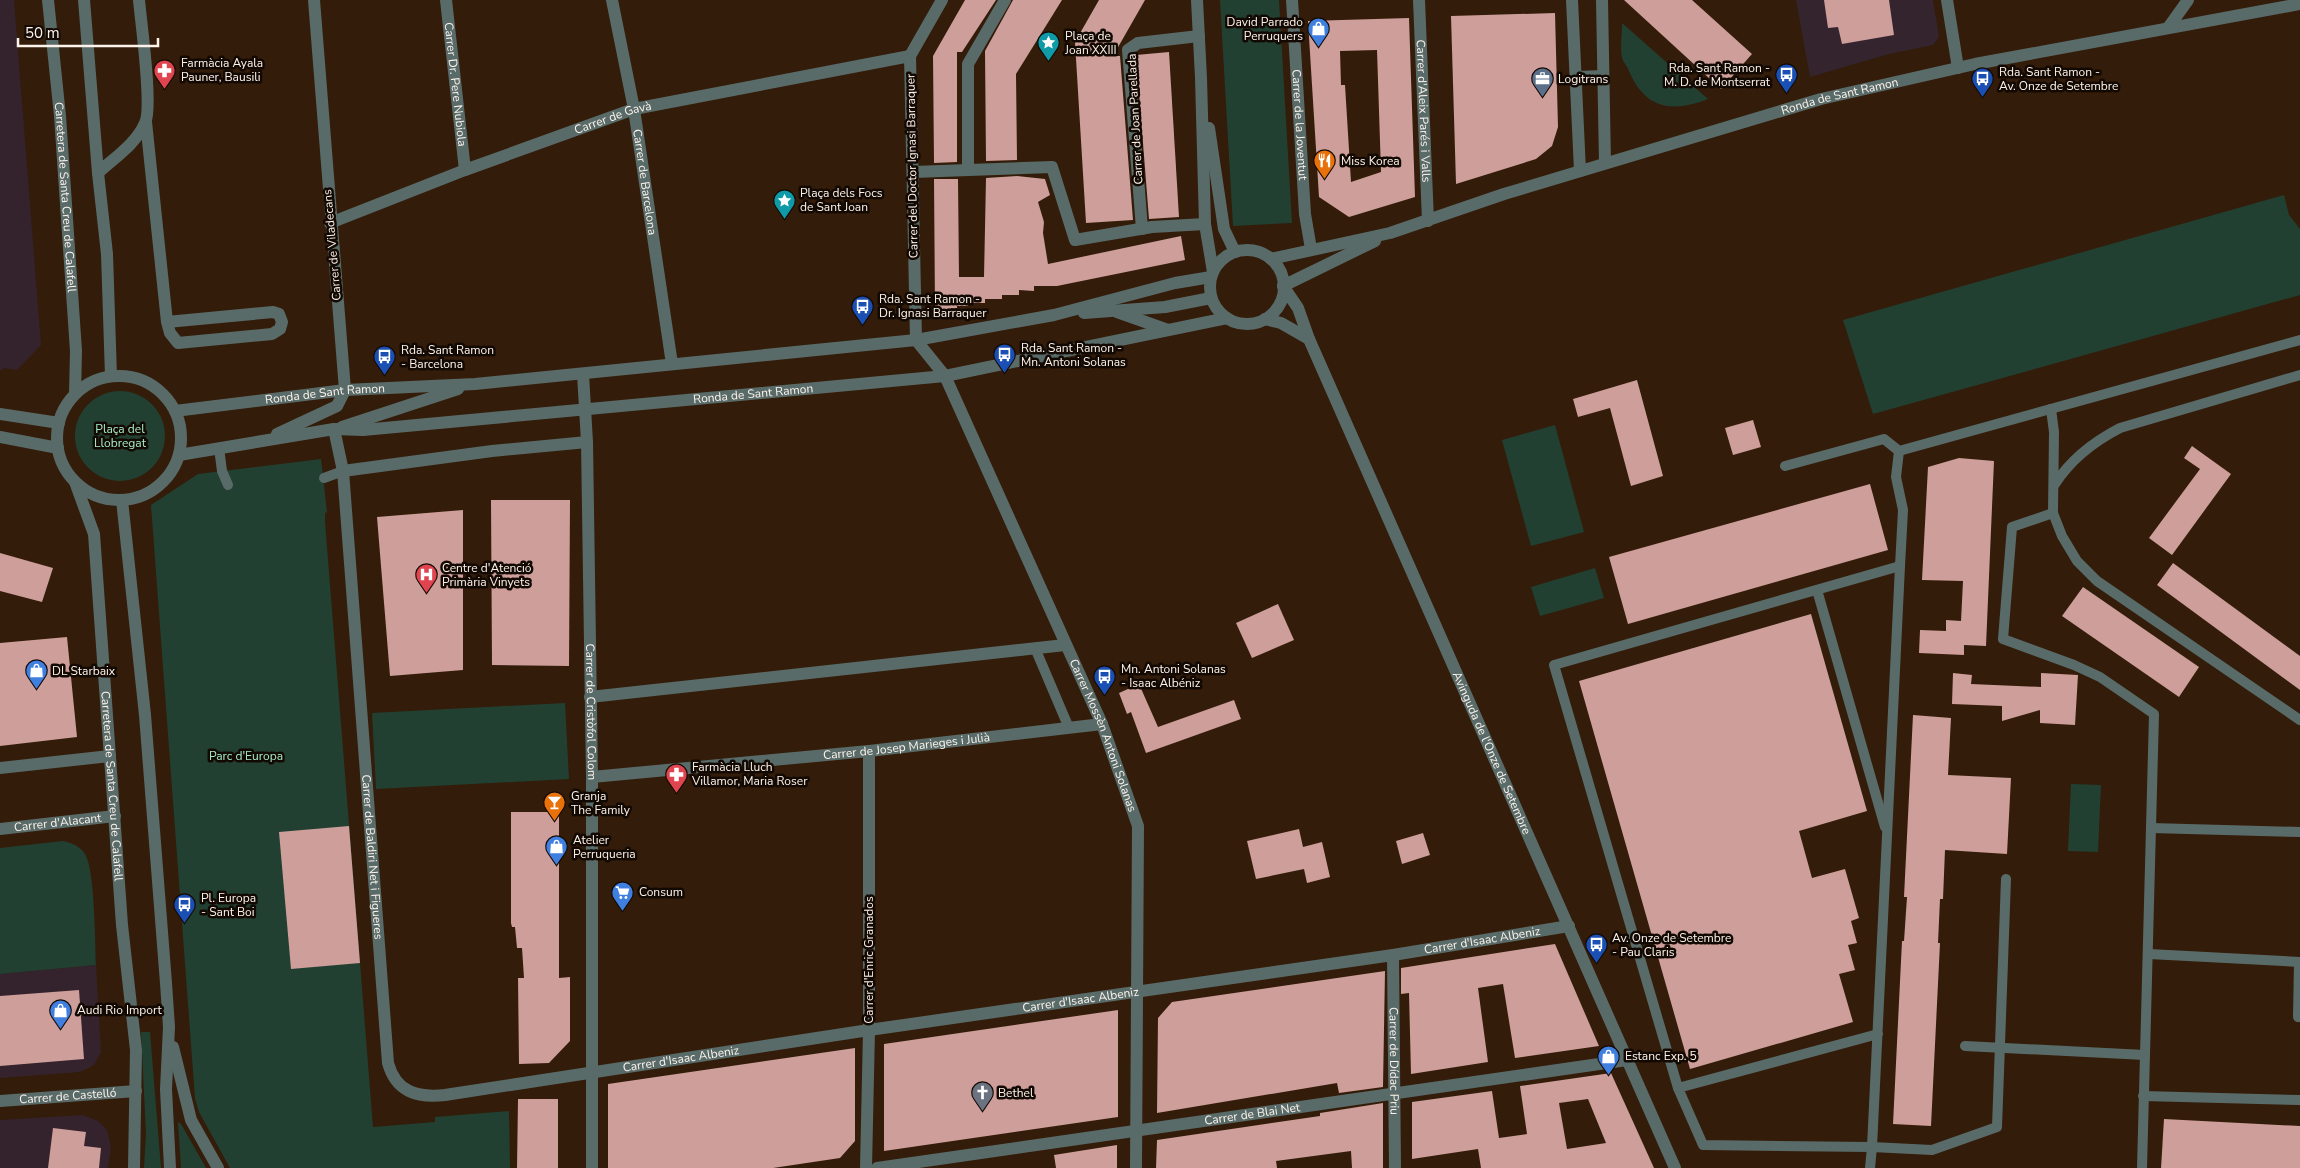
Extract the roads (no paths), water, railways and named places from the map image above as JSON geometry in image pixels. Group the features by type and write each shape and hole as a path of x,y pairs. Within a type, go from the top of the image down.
{"street":[{"name":"Carretera de Santa Creu de Calafell","path":"48,0 62,146 76,351 75,394"},
{"path":"84,0 98,173 107,254 111,376"},
{"path":"139,0 146,76 146,122 167,322 170,332 178,343 272,334 280,329 282,322 279,314 272,312 167,322"},
{"name":"Carrer de Viladecans","path":"314,0 330,223 345,390"},
{"name":"Carrer Dr. Pere Nubiola","path":"446,0 465,170"},
{"name":"Carrer de Barcelona","path":"612,0 634,109 672,364"},
{"name":"Carrer del Doctor Ignasi Barraquer","path":"916,340 910,56 942,0"},
{"path":"968,170 968,64 1005,0"},
{"path":"1197,0 1202,78 1205,224 1212,274 1209,287 1211,298 1216,308 1228,318"},
{"name":"Carrer de la Joventut","path":"1292,0 1305,214 1311,249"},
{"name":"Carrer d'Aleix Parés i Valls","path":"1420,0 1428,221"},
{"path":"1572,0 1580,171"},
{"path":"1602,0 1605,163"},
{"path":"1947,0 1958,68"},
{"path":"2168,28 2188,0"},
{"name":"Ronda de Sant Ramon","path":"1271,259 1390,233 1605,163 1822,98 1958,68 2300,4"},
{"name":"Carrer de Joan Parellada","path":"1142,229 1128,50 1138,44 1199,36"},
{"name":"Carrer de Gavà","path":"330,223 465,170 634,109 910,56"},
{"path":"1577,77 1603,76"},
{"path":"1202,78 1224,229 1235,252"},
{"path":"98,173 133,143 146,122"},
{"path":"913,172 1052,167 1075,240 1142,229 1205,224"},
{"name":"Ronda de Sant Ramon","path":"1283,286 1390,233"},
{"path":"1212,274 1223,258 1235,252 1254,250 1271,259 1280,270 1283,286 1280,302 1274,312 1265,318"},
{"name":"Ronda de Sant Ramon","path":"175,411 345,390 475,384 916,340 1054,315 1212,274"},
{"name":"Avinguda de l'Onze de Setembre","path":"1283,286 1298,308 1309,339 1675,1168"},
{"name":"Ronda de Sant Ramon","path":"1054,315 1165,307 1211,298"},
{"name":"Ronda de Sant Ramon","path":"1115,311 1168,330"},
{"name":"Ronda de Sant Ramon","path":"179,454 334,430 363,430 945,376 1228,318 1244,324 1255,323 1265,318"},
{"path":"1265,318 1281,323 1309,339"},
{"name":"Carrer Mossèn Antoni Solanas","path":"916,340 945,376 1102,724 1138,826 1136,1168"},
{"name":"Carrer de Cristòfol Colom","path":"583,374 587,442 592,777 592,1168"},
{"path":"111,376 134,377 153,386 171,403 181,434 179,454 174,466 157,487 143,495 122,500 102,498 92,494 75,482 64,467 58,448 59,423 64,408 75,394 90,383 111,376"},
{"name":"Ronda de Sant Ramon","path":"334,430 475,384"},
{"path":"263,441 337,406 345,390"},
{"path":"0,414 59,423"},
{"name":"Carrer de Baldiri Net i Figueres","path":"334,430 343,471 373,877 388,1063 391,1075 414,1094 430,1097 593,1072"},
{"path":"0,437 58,448"},
{"path":"343,471 478,453 587,442"},
{"name":"Carretera de Santa Creu de Calafell","path":"75,482 94,534 122,924 136,1050 134,1168"},
{"path":"122,500 145,715 169,1027 166,1088 170,1168"},
{"path":"590,697 1065,645"},
{"name":"Carrer de Josep Marieges i Julià","path":"592,777 869,751 1102,724"},
{"name":"Carrer d'Enric Granados","path":"866,1168 869,1030 869,751"},
{"path":"0,768 110,756"},
{"name":"Carrer d'Alacant","path":"0,829 115,816"},
{"name":"Carrer d'Isaac Albeniz","path":"593,1072 869,1030 1393,955 1569,926"},
{"name":"Carrer de Dídac Priu","path":"1393,955 1395,1168"},
{"path":"169,1027 191,1120 218,1168"},
{"name":"Carrer de Blai Net","path":"877,1168 1627,1060"},
{"name":"Carrer de Castelló","path":"0,1101 136,1091"}],"lane":[{"path":"1899,451 2300,340"},
{"path":"2054,485 2072,461 2104,436 2120,428 2300,375"},
{"path":"2051,409 2054,432 2053,513 2062,536 2077,561 2097,581 2300,720"},
{"path":"1785,466 1884,439 1899,451"},
{"path":"220,448 222,471 228,485"},
{"path":"1870,1168 1903,510 1896,477 1899,451"},
{"path":"324,478 343,471"},
{"path":"2053,513 2012,527 2003,639 2074,665 2100,677 2154,714 2142,1168"},
{"path":"1900,566 1554,665 1678,1088 1703,1145 1872,1147 1932,1150 1997,1127 2006,879"},
{"path":"1817,590 1887,834"},
{"path":"1035,648 1068,728"},
{"path":"2151,828 2300,832"},
{"path":"2149,954 2300,962 2298,1017 2300,1017"},
{"path":"1678,1088 1878,1034"},
{"path":"1966,1046 2145,1054"},
{"path":"2144,1096 2300,1100"}],"place":[{"name":"David Parrado Perruquers","path":"1319,48"},
{"name":"Plaça de Joan XXIII","path":"1049,62"},
{"name":"Farmàcia Ayala Pauner, Bausili","path":"165,89"},
{"name":"Rda. Sant Ramon - M. D. de Montserrat","path":"1786,94"},
{"name":"Logitrans","path":"1542,98"},
{"name":"Rda. Sant Ramon - Av. Onze de Setembre","path":"1983,98"},
{"name":"Miss Korea","path":"1325,180"},
{"name":"Plaça dels Focs de Sant Joan","path":"784,219"},
{"name":"Rda. Sant Ramon - Dr. Ignasi Barraquer","path":"863,325"},
{"name":"Rda. Sant Ramon - Mn. Antoni Solanas","path":"1005,374"},
{"name":"Rda. Sant Ramon - Barcelona","path":"385,376"},
{"name":"Centre d'Atenció Primària Vinyets","path":"426,594"},
{"name":"DL Starbaix","path":"36,690"},
{"name":"Mn. Antoni Solanas - Isaac Albéniz","path":"1105,695"},
{"name":"Farmàcia Lluch Villamor, Maria Roser","path":"676,793"},
{"name":"Granja The Family","path":"555,822"},
{"name":"Atelier Perruqueria","path":"557,866"},
{"name":"Consum","path":"623,911"},
{"name":"Pl. Europa - Sant Boi","path":"185,924"},
{"name":"Av. Onze de Setembre - Pau Claris","path":"1596,964"},
{"name":"Audi Rio Import","path":"61,1029"},
{"name":"Estanc Exp. 5","path":"1609,1075"},
{"name":"Bethel","path":"982,1112"}],"park label":[{"name":"Plaça del Llobregat","path":"120,436"},
{"name":"Parc d'Europa","path":"246,756"}]}
